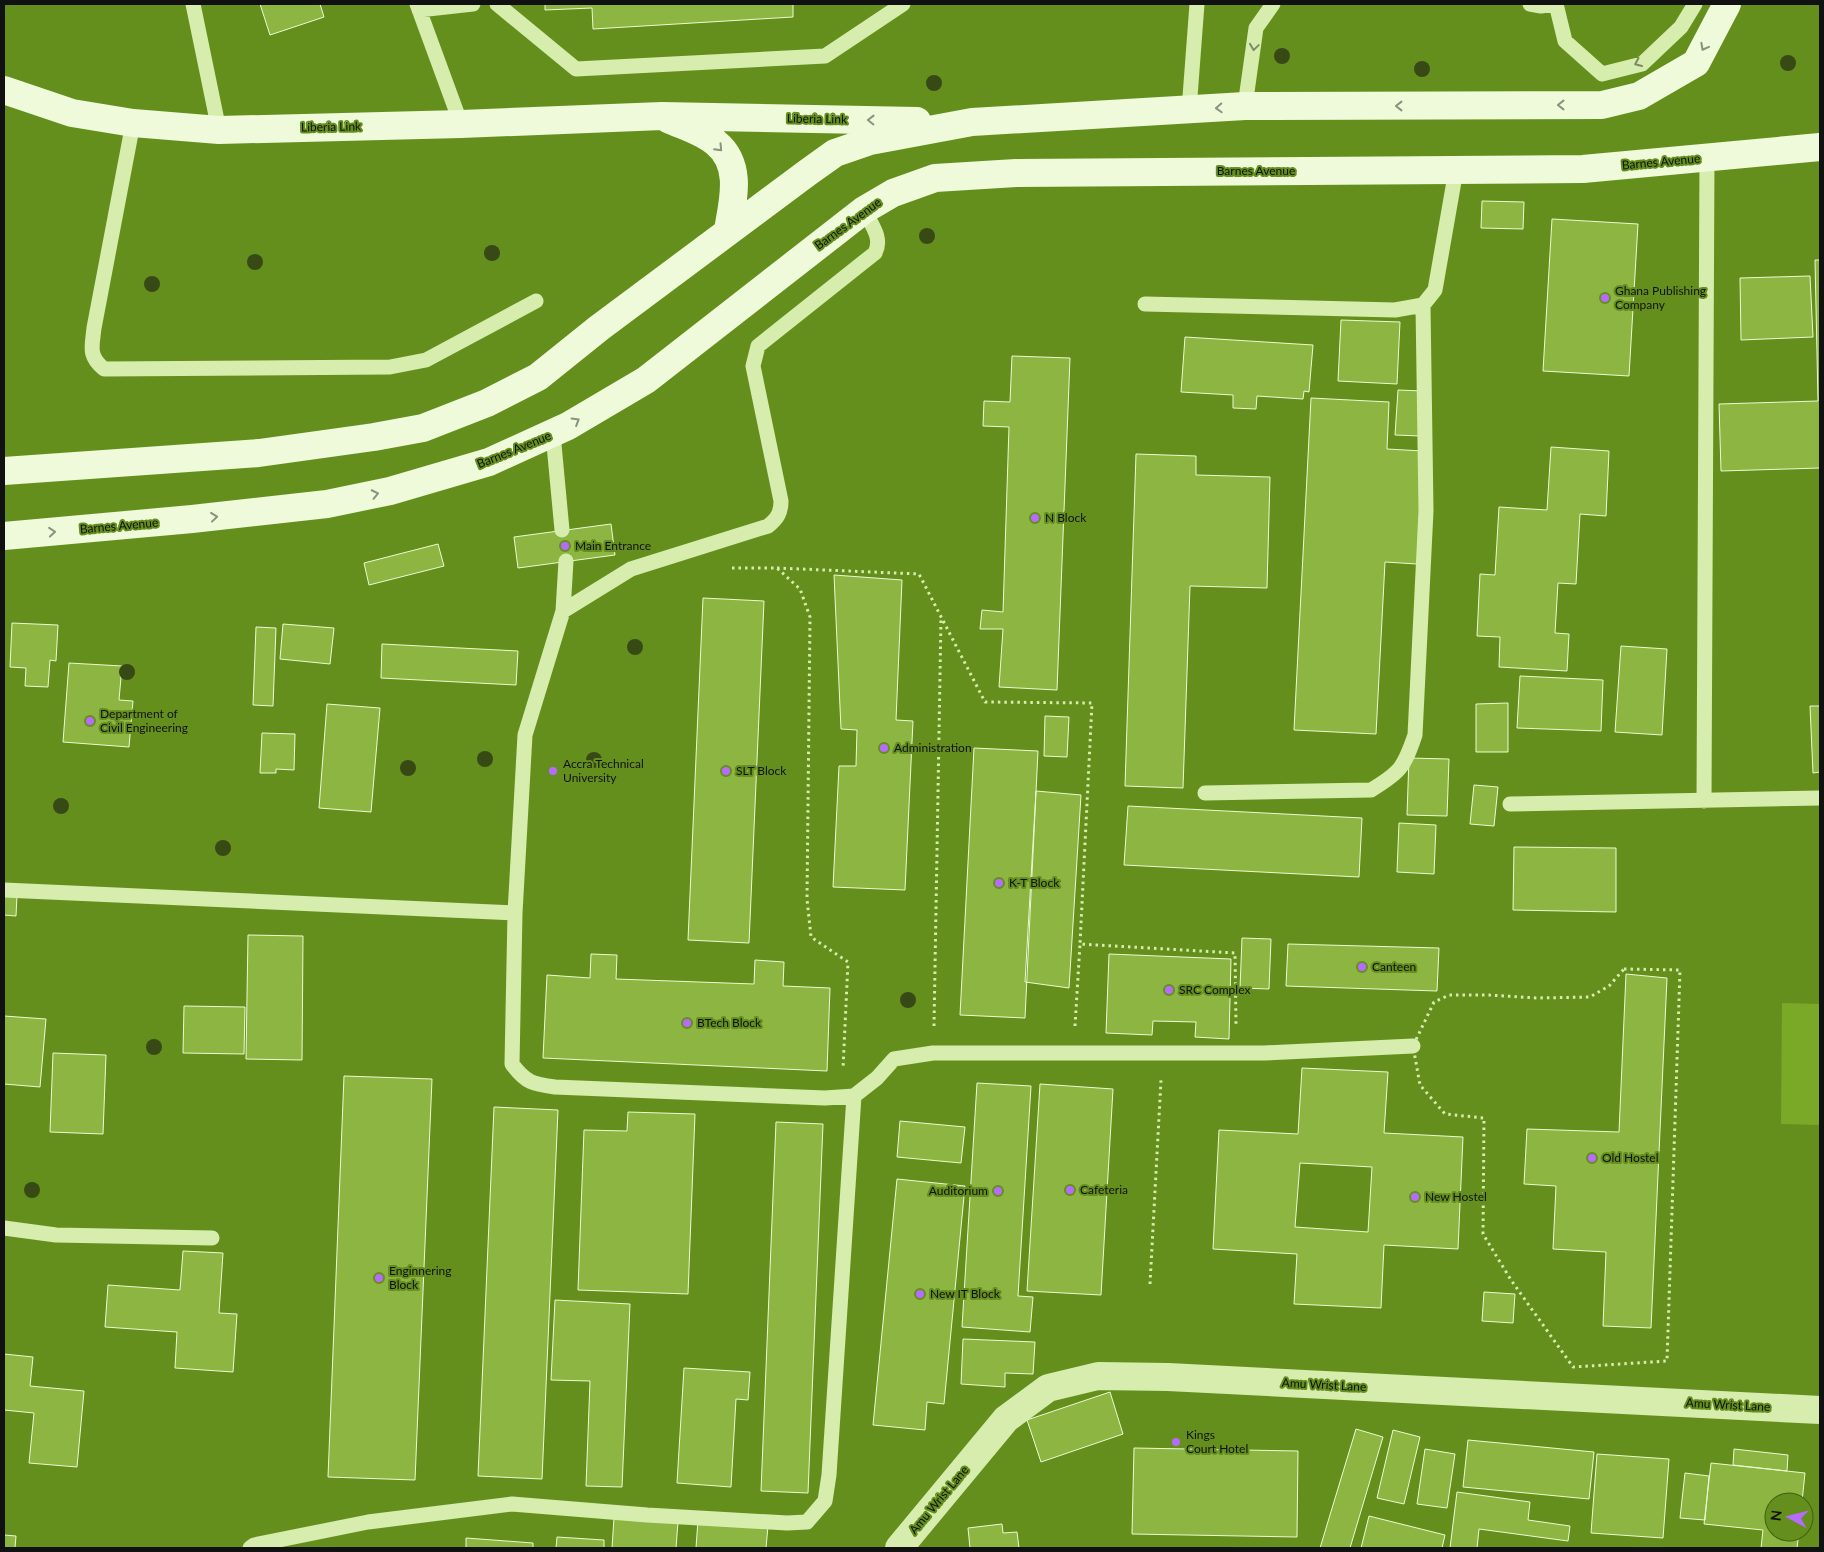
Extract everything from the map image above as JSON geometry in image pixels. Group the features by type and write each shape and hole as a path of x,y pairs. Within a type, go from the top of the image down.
{"main road":[{"path":"4,471 259,453 424,428 487,403 538,377 728,230 836,153 870,142 972,122 1246,106 1602,105 1639,96 1696,63 1727,4"},
{"name":"Liberia Link","path":"4,90 72,113 133,123 219,130 461,124 662,116 972,122"},
{"name":"Liberia Link","path":"662,116 716,143 732,163 734,179 728,230"},
{"name":"Barnes Avenue","path":"4,536 192,519 327,504 390,491 489,462 553,434 646,380 864,210 893,193 935,178 1016,173 1583,169 1820,146"}],"street":[{"name":"Amu Wrist Lane","path":"899,1548 1006,1419 1048,1388 1098,1376 1168,1377 1820,1410"}],"lane":[{"path":"193,4 219,130"},
{"path":"461,124 418,7 473,4"},
{"path":"496,4 576,69 825,56 903,4"},
{"path":"1189,110 1197,4"},
{"path":"1246,106 1256,28 1273,4"},
{"path":"1530,4 1541,6 1555,4 1565,42 1602,74 1642,64 1681,26 1695,4"},
{"path":"133,123 94,328 92,352 95,362 104,369 390,367 426,360 536,301"},
{"path":"1704,801 1707,157"},
{"path":"1206,794 1371,790 1389,779 1406,762 1415,735 1426,511 1423,305 1435,290 1456,170"},
{"path":"562,611 631,569 768,526 776,520 781,511 781,501 753,366 754,356 758,346 874,253 879,246 878,239 864,210"},
{"path":"1145,304 1395,310 1423,305"},
{"path":"553,434 562,530"},
{"path":"566,561 562,611 525,735 515,913 512,1064 522,1077 533,1084 556,1087 848,1097 876,1078 894,1059 934,1053 1236,1053 1413,1046"},
{"path":"1510,804 1820,798"},
{"path":"4,890 515,913"},
{"path":"250,1548 254,1545 368,1522 512,1504 647,1515 787,1523 808,1522 825,1501 829,1475 848,1097"},
{"path":"4,1228 56,1234 212,1238"}],"path":[{"path":"728,568 777,568 919,574 986,702 1092,703 1074,1053"},
{"path":"777,568 800,589 810,617 807,899 811,937 848,962 848,1097"},
{"path":"934,1053 941,616"},
{"path":"1080,944 1235,953 1236,1053"},
{"path":"1624,969 1680,970 1667,1361 1573,1367 1511,1280 1483,1234 1484,1118 1445,1114 1420,1085 1413,1046 1434,1002 1449,995 1536,998 1590,997 1609,986 1624,969"},
{"path":"1150,1284 1162,1053"}],"green space":[{"path":"1782,1003 1820,1004 1820,1125 1781,1124"}],"building":[{"path":"260,4 320,4 324,17 270,35"},
{"path":"545,4 793,4 793,17 593,29 592,8 545,10"},
{"path":"1482,201 1524,202 1523,229 1481,228"},
{"path":"1552,219 1638,224 1629,376 1543,371"},
{"path":"1815,260 1820,260 1820,468 1721,471 1719,404 1818,401"},
{"path":"1810,276 1813,337 1741,340 1740,278"},
{"path":"1341,320 1400,322 1397,384 1338,381"},
{"path":"1185,337 1313,345 1309,392 1304,391 1303,399 1257,396 1256,409 1233,408 1233,395 1181,392"},
{"name":"N Block","path":"1012,356 1070,358 1057,690 999,687 1003,629 980,629 982,610 1003,612 1009,427 983,426 984,401 1010,402"},
{"path":"1398,390 1423,391 1420,436 1395,435"},
{"path":"1311,398 1389,402 1387,449 1423,451 1417,564 1385,562 1376,734 1294,730"},
{"path":"1551,447 1609,451 1606,516 1580,514 1576,584 1558,583 1555,633 1569,634 1567,671 1499,667 1500,637 1477,636 1480,574 1495,575 1499,507 1547,510"},
{"path":"1136,454 1196,456 1196,475 1270,477 1267,588 1190,586 1183,788 1125,786"},
{"name":"Main Entrance","path":"611,524 615,555 518,568 514,537"},
{"path":"438,544 444,566 369,585 364,563"},
{"name":"Administration","path":"834,575 902,580 896,720 913,721 905,890 833,887 839,766 856,766 857,730 841,729"},
{"name":"SLT Block","path":"703,598 764,601 749,943 688,940"},
{"path":"12,623 58,625 56,661 50,660 48,687 25,686 26,668 10,667"},
{"path":"283,624 334,628 330,664 280,659"},
{"path":"256,627 276,628 273,706 253,705"},
{"path":"382,644 518,651 516,685 381,678"},
{"path":"1621,646 1667,649 1662,735 1615,732"},
{"path":"69,663 122,666 119,700 133,701 129,747 63,742"},
{"path":"1520,676 1603,680 1601,731 1517,728"},
{"path":"1508,703 1508,752 1476,752 1476,704"},
{"path":"327,704 380,708 371,812 319,808"},
{"path":"1810,706 1820,706 1820,772 1813,773"},
{"path":"1045,716 1069,717 1067,757 1044,756"},
{"path":"262,733 295,734 294,770 276,769 276,773 260,773"},
{"name":"K-T Block","path":"974,748 1038,751 1025,1018 960,1015"},
{"path":"1409,758 1449,759 1447,816 1407,815"},
{"path":"1474,785 1498,787 1494,826 1470,824"},
{"path":"1036,791 1081,795 1069,988 1025,982"},
{"path":"1128,806 1362,818 1359,877 1124,865"},
{"path":"1399,823 1436,825 1434,874 1397,872"},
{"path":"1514,847 1616,848 1616,912 1513,910"},
{"path":"4,894 17,895 16,916 4,915"},
{"path":"248,935 303,936 302,1060 246,1059"},
{"path":"1242,938 1271,939 1269,989 1240,988"},
{"name":"Canteen","path":"1288,944 1439,948 1437,991 1286,986"},
{"name":"BTech Block","path":"591,954 617,955 616,979 754,984 755,960 784,962 783,986 830,988 827,1071 543,1058 547,975 590,978"},
{"name":"SRC Complex","path":"1109,954 1231,959 1229,1039 1195,1037 1196,1022 1153,1021 1152,1035 1106,1033"},
{"name":"Old Hostel","path":"1626,974 1667,978 1651,1328 1603,1326 1606,1252 1553,1249 1556,1186 1524,1184 1527,1129 1619,1132"},
{"path":"184,1006 245,1007 244,1054 183,1053"},
{"path":"4,1016 46,1019 40,1087 4,1084"},
{"path":"53,1053 106,1055 103,1134 50,1132"},
{"name":"New Hostel","path":"1302,1068 1388,1072 1384,1133 1463,1137 1458,1249 1384,1245 1381,1308 1294,1304 1297,1254 1213,1249 1219,1130 1298,1134","holes":["1300,1163 1372,1167 1368,1232 1295,1227"]},
{"name":"Enginnering Block","path":"344,1076 432,1079 415,1480 328,1477"},
{"name":"Auditorium","path":"977,1083 1031,1086 1018,1296 1033,1297 1030,1332 962,1327"},
{"name":"Cafeteria","path":"1040,1084 1113,1089 1101,1295 1027,1291"},
{"path":"494,1107 558,1110 542,1479 478,1476"},
{"path":"628,1112 695,1114 688,1294 578,1290 584,1130 627,1131"},
{"path":"900,1121 965,1127 961,1163 897,1157"},
{"path":"776,1122 823,1124 808,1493 761,1491"},
{"name":"New IT Block","path":"897,1179 965,1186 944,1404 927,1402 925,1430 873,1425"},
{"path":"183,1251 223,1253 219,1313 237,1314 233,1372 175,1368 177,1332 105,1327 108,1285 180,1290"},
{"path":"1484,1292 1515,1294 1513,1323 1482,1321"},
{"path":"555,1300 630,1304 622,1487 586,1486 590,1381 551,1380"},
{"path":"963,1339 1035,1342 1033,1374 1005,1373 1005,1387 961,1384"},
{"path":"4,1354 33,1357 30,1386 84,1391 77,1467 29,1463 34,1413 4,1410"},
{"path":"684,1368 750,1372 748,1400 736,1399 731,1487 677,1483"},
{"path":"1110,1392 1123,1434 1041,1462 1027,1420"},
{"path":"1356,1429 1383,1437 1350,1548 1320,1548"},
{"path":"1393,1430 1420,1437 1404,1504 1377,1498"},
{"path":"1468,1440 1594,1452 1589,1499 1463,1487"},
{"path":"1134,1448 1298,1451 1297,1537 1132,1534"},
{"path":"1425,1449 1455,1454 1447,1508 1417,1504"},
{"path":"1734,1449 1788,1455 1787,1471 1733,1465"},
{"path":"1597,1454 1669,1459 1663,1538 1591,1533"},
{"path":"1711,1463 1805,1473 1803,1492 1764,1492 1764,1542 1798,1542 1797,1548 1761,1548 1763,1530 1704,1524"},
{"path":"1685,1473 1709,1476 1705,1520 1680,1518"},
{"path":"1457,1492 1530,1502 1528,1520 1570,1526 1568,1541 1479,1529 1477,1548 1450,1548"},
{"path":"1369,1516 1445,1535 1442,1548 1361,1548"},
{"path":"614,1518 678,1522 676,1548 612,1548"},
{"path":"698,1520 768,1526 766,1548 696,1548"},
{"path":"1002,1524 1003,1533 1017,1532 1019,1548 970,1548 968,1528"},
{"path":"4,1535 16,1536 15,1548 4,1548"},
{"path":"557,1537 604,1540 604,1548 556,1548"},
{"path":"466,1538 533,1543 533,1548 466,1548"}],"place":[{"name":"Ghana Publishing Company","path":"1605,298"},
{"name":"N Block","path":"1035,518"},
{"name":"Main Entrance","path":"565,546"},
{"name":"Department of Civil Engineering","path":"90,721"},
{"name":"Administration","path":"884,748"},
{"name":"Accra Technical University","path":"553,771"},
{"name":"SLT Block","path":"726,771"},
{"name":"K-T Block","path":"999,883"},
{"name":"Canteen","path":"1362,967"},
{"name":"SRC Complex","path":"1169,990"},
{"name":"BTech Block","path":"687,1023"},
{"name":"Old Hostel","path":"1592,1158"},
{"name":"Cafeteria","path":"1070,1190"},
{"name":"Auditorium","path":"998,1191"},
{"name":"New Hostel","path":"1415,1197"},
{"name":"Enginnering Block","path":"379,1278"},
{"name":"New IT Block","path":"920,1294"},
{"name":"Kings Court Hotel","path":"1176,1442"}]}
